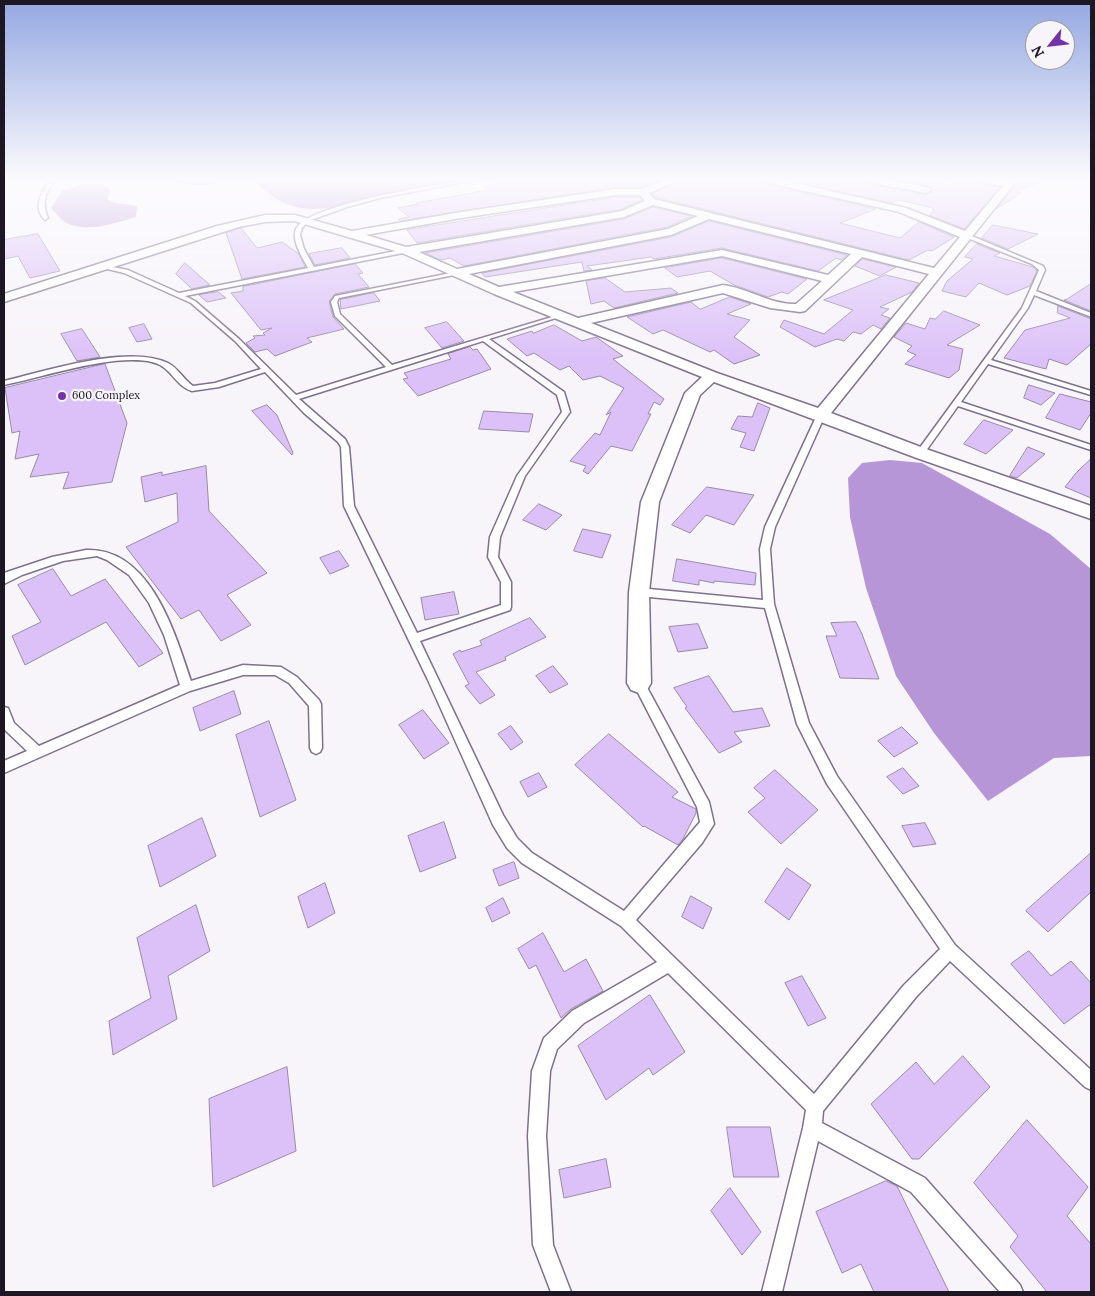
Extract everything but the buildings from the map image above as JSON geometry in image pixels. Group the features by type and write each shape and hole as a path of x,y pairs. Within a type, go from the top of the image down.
{"street":[{"path":"4,298 191,238"},
{"path":"362,238 406,251 498,291 712,376 920,453 1091,513"},
{"path":"406,251 481,238"},
{"path":"454,273 638,238"},
{"path":"799,238 937,272"},
{"path":"821,415 965,238"},
{"path":"498,291 722,253 830,280"},
{"path":"578,322 723,289 792,309 800,308 859,253"},
{"path":"639,683 639,592 650,502 693,393 712,376"}],"lane":[{"path":"297,238 312,269"},
{"path":"920,453 1025,308 1042,270 1041,266 973,238"},
{"path":"179,295 406,251"},
{"path":"102,267 126,271 193,302 237,340 294,398 342,442 345,447 349,506 498,820 512,842 527,858 626,921 815,1107"},
{"path":"390,367 337,315 334,302 337,297 454,273"},
{"path":"1032,292 1091,316"},
{"path":"294,398 560,315"},
{"path":"413,639 506,607 506,582 493,557 496,537 521,476 566,412 561,394 484,339"},
{"path":"4,383 111,359 152,361 166,365 192,389 216,385 267,369"},
{"path":"987,361 1090,391"},
{"path":"956,403 1091,448"},
{"path":"821,415 770,527 766,549 769,604 803,724 832,780 950,950 1091,1081"},
{"path":"4,580 8,576 54,561 98,553 110,556 128,568 152,597 163,616 187,687"},
{"path":"639,592 769,604"},
{"path":"4,766 187,687 243,670 277,670 293,680 315,704 316,748"},
{"path":"626,921 707,824 704,806 639,683"},
{"path":"4,712 9,726 37,752"},
{"path":"772,1292 812,1128 815,1107 910,991 950,950"},
{"path":"561,1292 543,1245 537,1136 541,1071 550,1044 578,1017 669,964"},
{"path":"812,1128 918,1186 1013,1292"}],"shaded area":[{"path":"890,460 922,463 1050,534 1091,569 1091,756 1054,758 988,801 934,733 896,676 866,588 850,517 848,478 862,463"}],"place":[{"name":"600 Complex","path":"62,396"}]}
